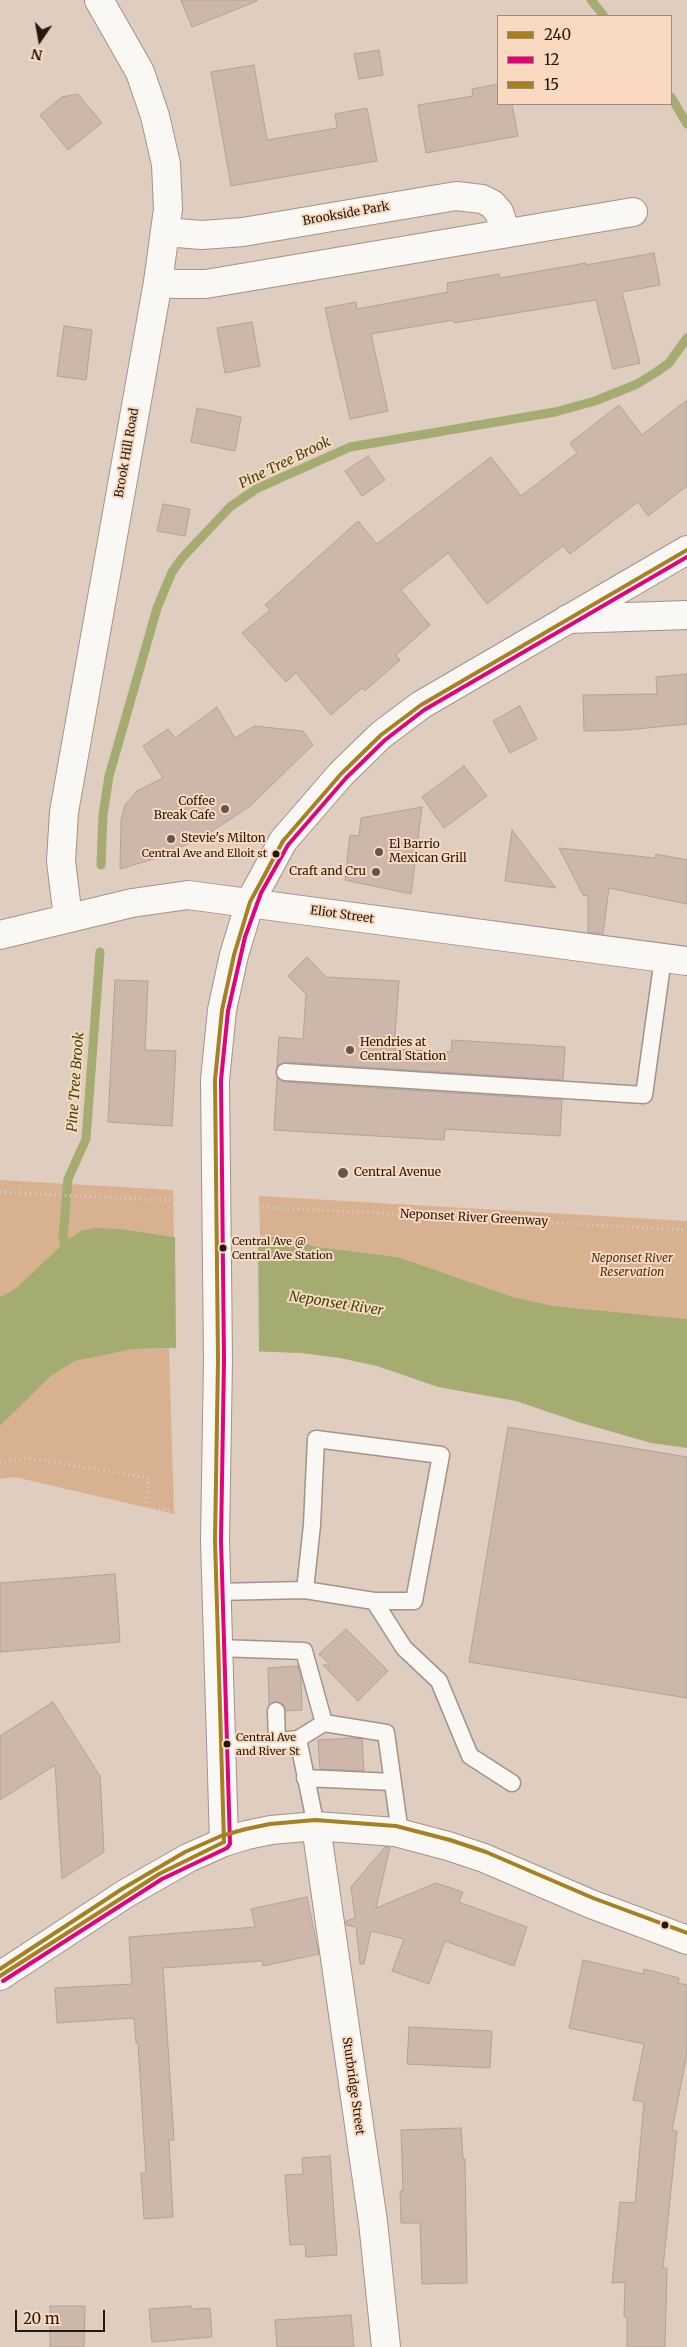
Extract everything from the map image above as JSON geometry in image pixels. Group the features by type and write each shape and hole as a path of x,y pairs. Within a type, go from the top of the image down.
{"street":[{"name":"Brook Hill Road","path":"68,918 61,861 64,812 158,282 166,232 168,187 166,164 155,116 140,72 99,0"},
{"name":"Brookside Park","path":"166,232 202,235 243,232 456,196 482,198 492,204 500,212 506,233"},
{"path":"158,282 206,284 633,212"},
{"path":"224,1842 215,1510 218,1360 216,1054 222,1010 234,955 250,902 284,841 341,774 381,735 420,705 687,550"},
{"path":"568,619 687,615"},
{"name":"Eliot Street","path":"0,935 68,918 168,897 203,896 675,960"},
{"path":"0,1976 159,1874 224,1842 271,1830 316,1826 370,1828 400,1833 484,1858 592,1904 687,1940"},
{"name":"Sturbridge Street","path":"316,1826 373,2222 386,2347"}],"lane":[{"path":"285,1072 644,1095 675,960"},
{"path":"216,1592 305,1590 374,1601 414,1601 441,1455 316,1439 312,1525 305,1590"},
{"path":"374,1601 404,1648 440,1681 470,1756 512,1783"},
{"path":"218,1648 275,1660 304,1651 324,1723"},
{"path":"276,1711 277,1740"},
{"path":"221,1748 298,1739 324,1723 386,1733 400,1833"},
{"path":"298,1739 316,1826"},
{"path":"305,1778 393,1782"}],"path":[{"path":"0,1192 158,1200"},
{"name":"Neponset River Greenway","path":"261,1207 687,1230"},
{"path":"0,1464 27,1458 149,1478 145,1508 180,1511 215,1510"}],"green space":[{"path":"0,1180 173,1190 174,1237 120,1229 67,1240 16,1288 0,1297"},
{"name":"Neponset River Reservation","path":"259,1196 687,1221 687,1319 554,1306 513,1297 398,1257 318,1247 278,1237 260,1236"},
{"path":"169,1348 174,1514 15,1477 0,1479 0,1426 52,1375 75,1361 100,1355 133,1349"}],"water":[{"name":"Neponset River","path":"95,1228 121,1229 174,1237 278,1237 318,1247 398,1257 513,1297 554,1306 687,1319 687,1448 651,1443 578,1422 516,1401 438,1387 377,1366 340,1358 301,1353 169,1348 133,1349 75,1361 52,1375 0,1426 0,1297 16,1288 67,1240 81,1231"}],"pier":[{"path":"258,1233 259,1353 176,1351 175,1234"}],"building":[{"path":"181,0 257,0 257,1 192,27"},
{"path":"379,50 383,75 359,79 354,54"},
{"path":"254,65 267,140 337,128 335,114 367,108 377,161 231,186 211,72"},
{"path":"497,84 497,105 512,105 518,136 426,153 418,105 473,96 472,89"},
{"path":"78,94 102,123 68,150 40,115 62,97"},
{"path":"654,253 660,285 622,292 640,363 613,369 596,300 454,323 453,320 371,334 388,411 350,419 325,308 356,302 357,309 448,292 447,283 499,274 500,278"},
{"path":"252,322 260,366 225,373 217,328"},
{"path":"64,326 92,330 86,380 57,376"},
{"path":"687,400 687,486 648,516 638,502 570,554 563,546 487,604 448,553 401,590 430,625 396,655 400,660 365,691 362,688 331,715 296,673 286,682 242,633 270,610 265,605 358,521 377,544 491,457 521,496 577,453 570,443 619,405 642,435"},
{"path":"197,408 241,417 235,451 191,442"},
{"path":"368,456 385,480 362,496 345,471"},
{"path":"163,504 190,509 185,536 157,531"},
{"path":"687,674 687,724 627,730 584,731 583,695 657,694 656,677"},
{"path":"520,706 537,739 510,753 493,721"},
{"path":"217,707 235,738 254,726 303,731 313,745 250,806 205,836 157,858 120,869 121,820 125,805 137,791 163,778 143,746 168,729 175,738"},
{"path":"464,766 487,796 444,828 422,797"},
{"path":"422,807 411,894 345,880 350,835 359,836 361,818"},
{"path":"512,830 556,888 505,881"},
{"path":"559,848 655,858 656,854 687,860 687,904 609,888 603,934 588,932 588,896 583,895"},
{"path":"307,957 326,977 399,981 394,1049 451,1052 452,1040 565,1047 563,1080 286,1062 277,1066 279,1037 303,1039 306,994 288,976"},
{"path":"115,980 148,981 145,1050 176,1051 172,1126 108,1122"},
{"path":"277,1077 284,1082 562,1100 560,1136 445,1129 444,1140 274,1130"},
{"path":"508,1427 687,1457 687,1698 469,1662"},
{"path":"115,1574 120,1642 0,1652 0,1583"},
{"path":"346,1629 388,1671 358,1701 323,1665 330,1665 319,1654"},
{"path":"298,1666 301,1679 302,1710 286,1711 284,1705 276,1701 269,1705 268,1668"},
{"path":"53,1702 100,1776 104,1852 62,1879 55,1765 0,1800 0,1736"},
{"path":"362,1739 364,1771 320,1769 318,1740"},
{"path":"385,1847 390,1847 376,1908 436,1883 463,1892 459,1902 527,1927 514,1966 445,1941 429,1984 392,1971 404,1939 371,1931 364,1964 360,1964 356,1927 346,1925 346,1921 355,1918 351,1887"},
{"path":"307,1897 319,1954 263,1966 262,1961 163,1968 174,2140 169,2140 173,2217 144,2219 141,2173 146,2173 138,2043 136,2043 134,2018 57,2023 55,1988 132,1984 129,1937 255,1927 251,1909"},
{"path":"583,1960 643,1974 644,1969 679,1978 678,1983 687,1985 687,2053 672,2130 677,2131 663,2268 667,2268 665,2347 627,2347 627,2317 624,2317 625,2282 612,2283 620,2202 635,2203 644,2102 633,2100 644,2044 569,2028"},
{"path":"409,2027 492,2031 490,2068 407,2064"},
{"path":"461,2128 463,2159 465,2159 467,2283 422,2284 420,2223 401,2223 400,2191 403,2191 401,2130"},
{"path":"330,2156 337,2255 306,2257 305,2244 290,2245 285,2175 303,2174 302,2158"},
{"path":"50,2306 85,2306 84,2347 50,2347"},
{"path":"191,2306 191,2309 210,2308 212,2337 152,2342 149,2309"},
{"path":"351,2315 354,2347 277,2347 275,2320"}],"waterway":[{"name":"Pine Tree Brook","path":"591,0 603,15"},
{"name":"Pine Tree Brook","path":"672,99 687,124"},
{"name":"Pine Tree Brook","path":"101,865 103,815 109,776 157,608 172,572 182,558 230,507 256,489 350,447 555,412 595,401 637,384 655,373 669,363 687,338"},
{"name":"Pine Tree Brook","path":"67,1254 63,1237 68,1179 86,1139 100,952"}],"transit line":[{"name":"240","path":"224,1842 215,1540 218,1360 215,1080 222,1010 234,955 250,902 283,841 341,774 381,735 421,705 687,550"},
{"name":"12","path":"3,1981 162,1879 227,1848 230,1844 221,1540 224,1360 221,1080 228,1011 245,937 261,893 288,845 346,778 385,740 424,710 687,557"},
{"name":"15","path":"0,1969 122,1889 185,1852 221,1836 246,1829 270,1824 315,1820 396,1826 450,1840 486,1852 593,1898 687,1933"},
{"name":"240","path":"0,1976 159,1874 224,1842"}],"place":[{"name":"Coffee Break Cafe","path":"225,809"},
{"name":"Stevie's Milton","path":"171,839"},
{"name":"El Barrio Mexican Grill","path":"379,852"},
{"name":"Central Ave and Elloit st","path":"276,854"},
{"name":"Craft and Cru","path":"376,872"},
{"name":"Hendries at Central Station","path":"350,1050"},
{"name":"Central Avenue","path":"343,1173"},
{"name":"Central Ave @ Central Ave Station","path":"223,1248"},
{"name":"Central Ave and River St","path":"227,1744"}]}
